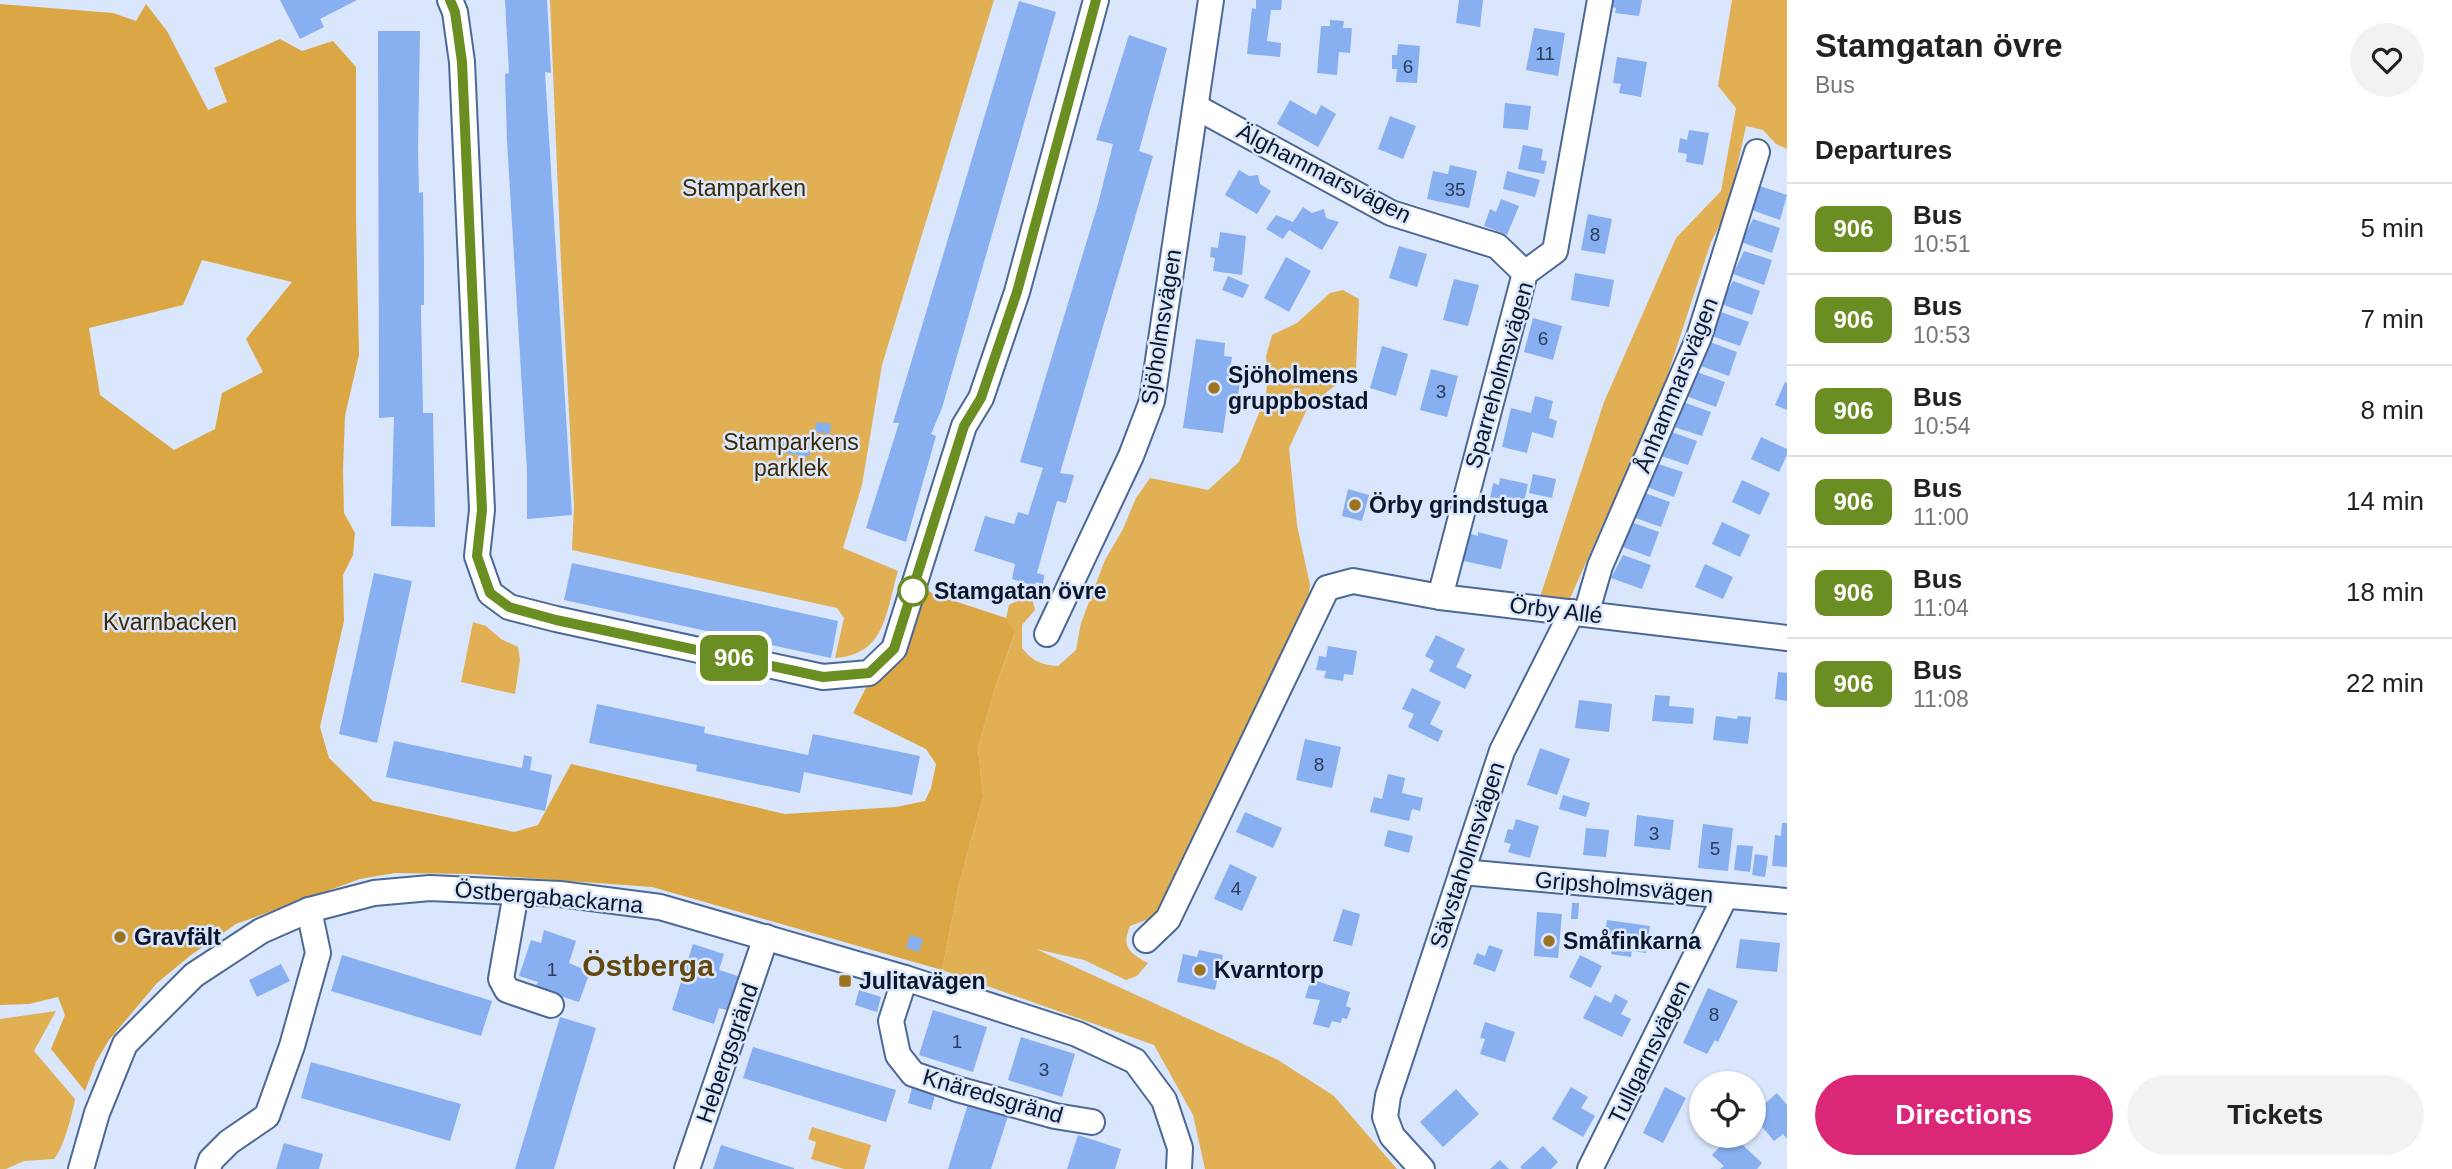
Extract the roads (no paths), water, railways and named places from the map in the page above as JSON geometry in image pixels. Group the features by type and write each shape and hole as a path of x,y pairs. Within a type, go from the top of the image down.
{"street":[{"path":"450,0 455,12 463,75 482,510 477,556 490,593 509,607 556,620 823,677 869,673 894,649 964,426 981,398 1017,292 1096,0"},
{"name":"Sjöholmsvägen","path":"1047,634 1131,456 1152,401 1211,0"},
{"name":"Sparreholmsvägen","path":"1440,597 1525,273 1555,251 1600,0"},
{"name":"Älghammarsvägen","path":"1196,107 1391,213 1497,246 1525,273"},
{"name":"Ånhammarsvägen","path":"1579,613 1699,337 1757,152"},
{"name":"Örby Allé","path":"1146,940 1168,919 1327,588 1353,580 1440,597 1787,638"},
{"name":"Sävstaholmsvägen","path":"1422,1169 1392,1136 1385,1117 1388,1096 1502,751 1579,613"},
{"name":"Gripsholmsvägen","path":"1462,872 1787,901"},
{"name":"Östbergabackarna","path":"81,1169 94,1120 125,1044 194,975 261,931 309,910 374,893 462,889 560,894 660,907 905,978 1077,1034 1136,1061 1164,1100 1180,1147 1179,1169"},
{"path":"516,893 501,979 507,990 551,1005"},
{"name":"Tullgarnsvägen","path":"1590,1169 1726,897"},
{"path":"208,1169 211,1160 229,1142 267,1116 292,1046 318,953 309,910"},
{"name":"Hebergsgränd","path":"687,1169 766,937"},
{"name":"Knäredsgränd","path":"905,978 891,1021 898,1055 913,1074 1055,1116 1092,1122"}],"place":[{"name":"Sjöholmens gruppbostad","path":"1214,388"},
{"name":"Örby grindstuga","path":"1355,505"},
{"name":"Stamgatan övre","path":"913,591"},
{"name":"Gravfält","path":"120,937"},
{"name":"Småfinkarna","path":"1549,941"},
{"name":"Kvarntorp","path":"1200,970"},
{"name":"Julitavägen","path":"845,981"}],"district":[{"name":"Östberga","path":"648,966"}],"park label":[{"name":"Stamparken","path":"744,188"},
{"name":"Stamparkens parklek","path":"791,455"},
{"name":"Kvarnbacken","path":"170,622"}]}
